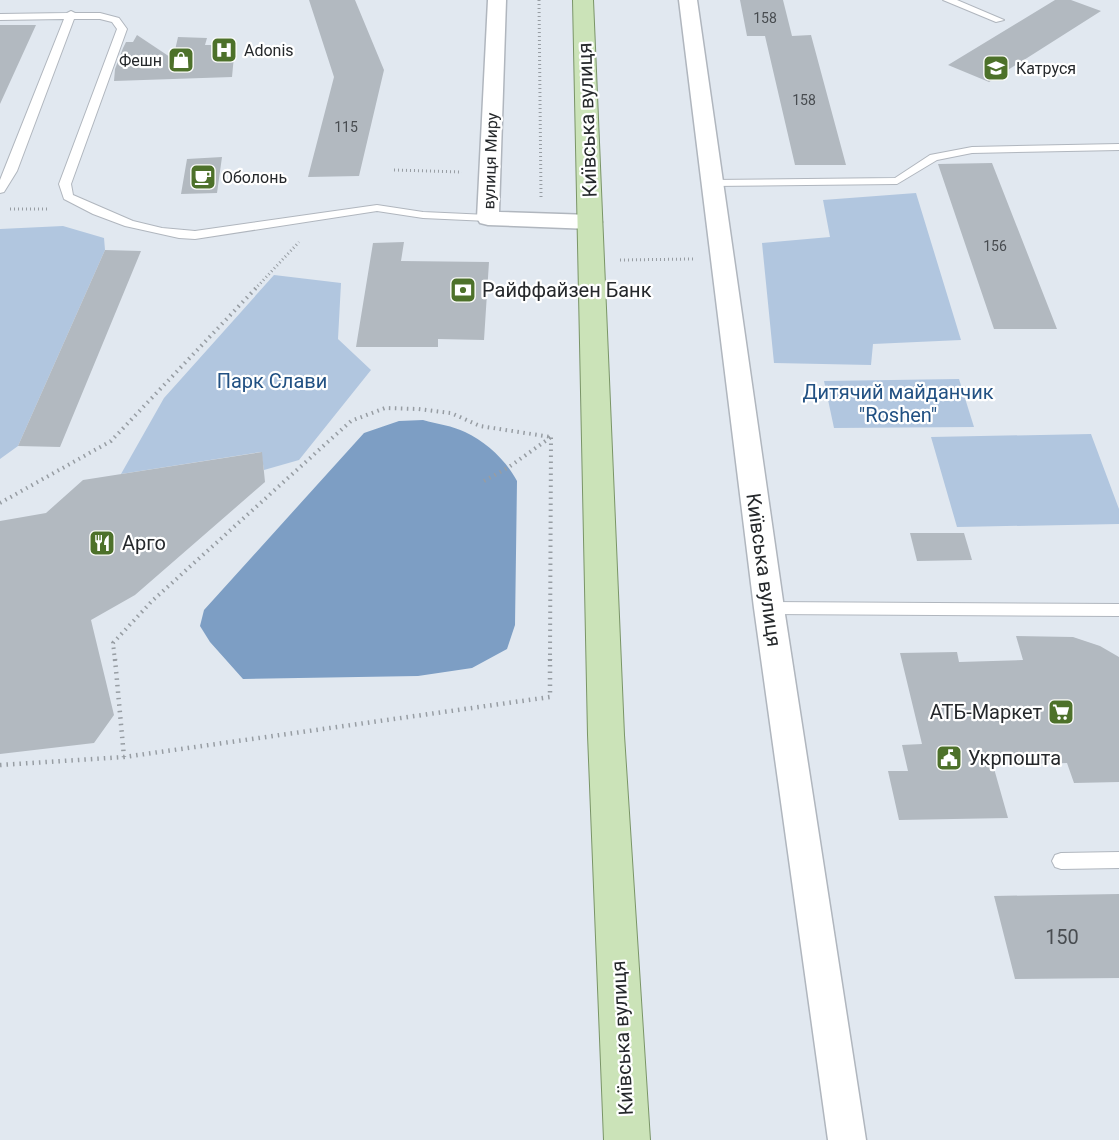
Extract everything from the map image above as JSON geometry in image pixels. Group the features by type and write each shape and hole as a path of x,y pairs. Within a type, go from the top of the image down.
{"main road":[{"name":"Київська вулиця","path":"583,0 606,735 627,1140"}],"street":[{"name":"Київська вулиця","path":"688,0 769,608 847,1140"},
{"name":"вулиця Миру","path":"494,1 488,218 542,222 591,222"}],"lane":[{"path":"948,0 999,20"},
{"path":"0,17 71,14 100,16 116,20 122,29 65,184 68,197 87,208 176,235 195,235 377,208 423,215 488,218"},
{"path":"0,190 11,171 71,14"},
{"path":"712,183 897,181 934,157 972,150 1119,147"},
{"path":"769,608 1119,610"},
{"path":"1061,861 1119,860"}],"path":[{"path":"539,0 542,222"},
{"path":"394,170 472,172"},
{"path":"22,208 59,208"},
{"path":"0,503 111,441 324,215"},
{"path":"619,260 721,259"},
{"path":"124,757 112,643 152,601 351,421 385,408 418,409 451,413 480,426 552,437"},
{"path":"484,481 509,467 552,437"},
{"path":"0,765 124,757 549,697 552,437"}],"green space":[{"path":"916,193 961,340 873,344 871,365 774,363 762,243 830,237 823,200"},
{"path":"63,226 104,238 105,250 18,446 0,459 0,229"},
{"name":"Парк Слави","path":"274,275 341,283 338,339 371,370 299,460 264,470 261,452 121,474 164,398"},
{"name":"Дитячий майданчик \"Roshen\"","path":"959,379 974,427 834,428 824,381"},
{"path":"1091,434 1119,509 1119,524 957,527 931,437"}],"shaded area":[{"path":"423,420 473,436 495,452 517,481 515,625 507,649 472,668 418,676 243,679 210,642 200,626 204,610 364,433 399,421"}],"building":[{"path":"309,0 355,0 384,70 359,176 308,177 334,77"},
{"path":"740,0 783,0 792,36 811,35 846,165 795,165 765,36 747,36"},
{"path":"1055,0 1071,0 1101,11 989,82 948,65"},
{"path":"0,25 36,25 0,104"},
{"path":"137,35 173,59 178,37 207,38 205,45 235,45 232,77 114,81 115,69 126,42 133,42"},
{"path":"222,157 217,193 181,194 187,159"},
{"path":"992,163 1057,329 994,329 938,164"},
{"name":"Райффайзен Банк","path":"404,242 401,261 489,262 484,340 438,339 438,347 356,347 373,243"},
{"path":"105,250 141,251 60,447 18,446"},
{"name":"Арго","path":"262,452 265,482 135,595 91,620 114,715 94,743 0,754 0,521 46,513 83,480"},
{"path":"910,533 964,533 972,560 917,561"},
{"path":"1016,636 1073,637 1100,646 1119,657 1119,782 1074,783 1067,763 993,765 1008,818 899,820 888,771 908,771 902,745 922,744 900,653 957,652 959,662 1023,660"},
{"path":"1119,894 1119,978 1015,979 994,896"}],"place":[{"name":"Adonis","path":"224,50"},
{"name":"Фешн","path":"181,60"},
{"name":"Катруся","path":"996,68"},
{"name":"Оболонь","path":"203,177"},
{"name":"Райффайзен Банк","path":"463,290"},
{"name":"Арго","path":"102,543"},
{"name":"АТБ-Маркет","path":"1061,712"},
{"name":"Укрпошта","path":"949,758"}]}
